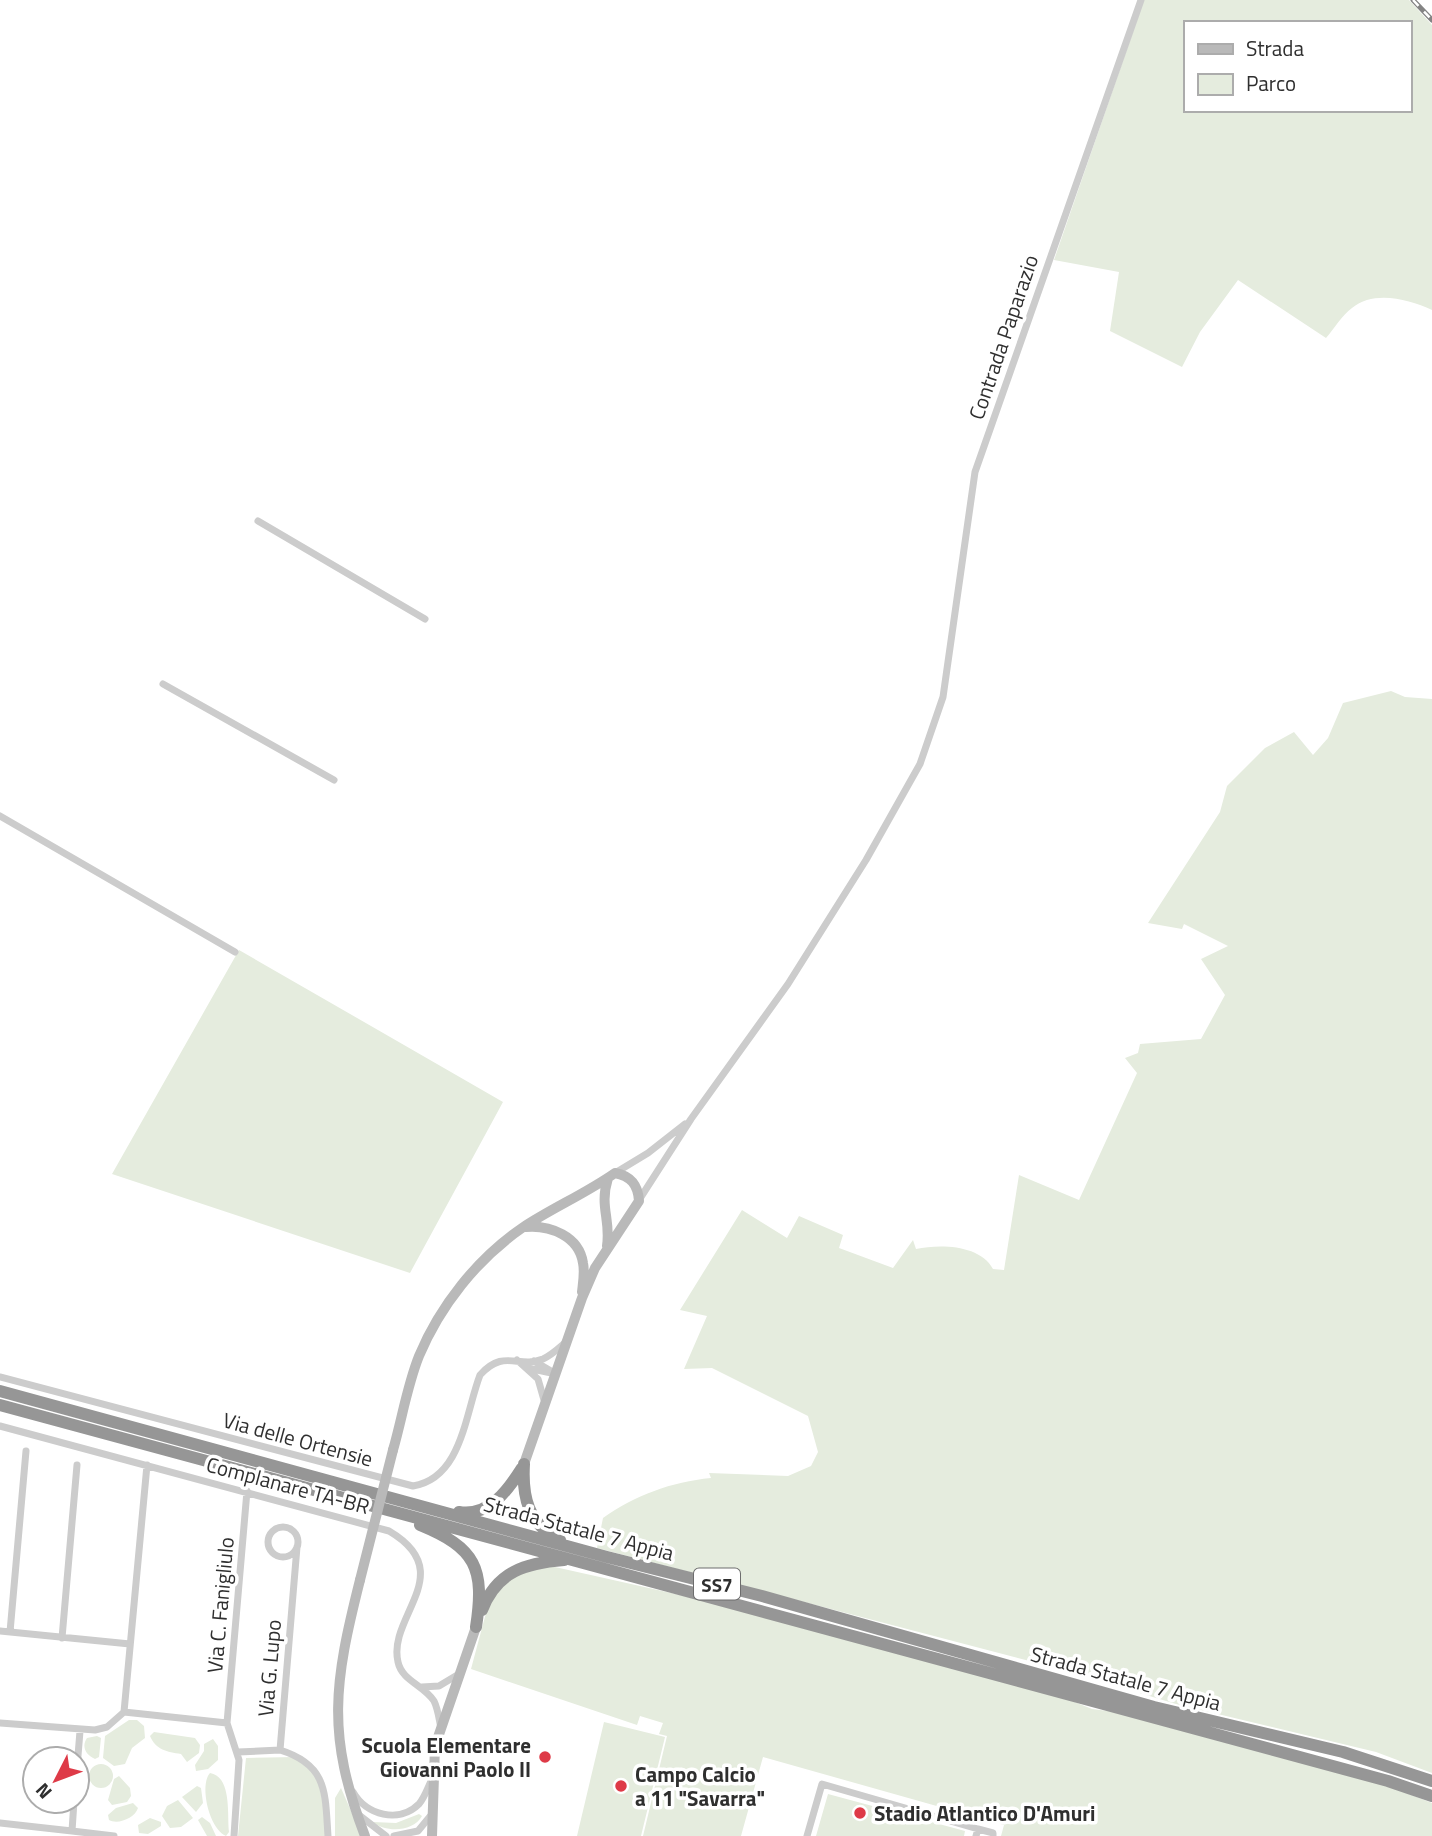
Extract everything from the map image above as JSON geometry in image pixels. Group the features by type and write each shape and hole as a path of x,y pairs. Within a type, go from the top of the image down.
{"highway":[{"name":"Strada Statale 7 Appia","path":"0,1391 607,1557 762,1596 1154,1707 1343,1752 1432,1781"},
{"name":"Strada Statale 7 Appia","path":"0,1405 1388,1781 1432,1796"},
{"path":"418,1505 466,1513 482,1510 511,1486 524,1464"},
{"path":"524,1464 525,1500 538,1525 560,1540 607,1557"},
{"path":"391,1511 446,1536 468,1555 477,1567 480,1582 476,1627"},
{"path":"476,1627 493,1588 509,1574 532,1563 574,1559"}],"street":[{"name":"Contrada Paparazio","path":"691,1119 788,984 866,860 920,764 943,697 975,472 1140,0"},
{"path":"258,521 425,619"},
{"path":"163,684 334,780"},
{"path":"0,816 235,952"},
{"path":"365,1836 346,1779 338,1726 337,1694 341,1656 418,1358 440,1313 493,1251 522,1228 648,1153 691,1119"},
{"path":"524,1464 582,1297 607,1250 691,1119"},
{"path":"611,1175 623,1175 635,1185 639,1201"},
{"path":"607,1250 609,1232 602,1206 611,1175"},
{"path":"522,1228 552,1228 578,1248 583,1263 582,1297"},
{"path":"517,1359 542,1359 566,1341"},
{"path":"517,1359 538,1379 545,1405"},
{"name":"Via delle Ortensie","path":"0,1377 413,1486 423,1484 447,1469 480,1375 494,1363 517,1359"},
{"path":"533,1360 555,1374"},
{"path":"528,1367 555,1374"},
{"name":"Complanare TA-BR","path":"0,1426 389,1531 409,1546 417,1560 420,1584 397,1647 397,1659 404,1675 421,1687"},
{"path":"10,1632 26,1451"},
{"path":"62,1638 76,1465"},
{"path":"0,1723 80,1731 107,1727 124,1712 147,1465"},
{"name":"Via C. Fanigliulo","path":"227,1723 247,1491"},
{"path":"280,1527 288,1528 294,1532 297,1547 293,1553 278,1556 268,1545 269,1537 280,1527"},
{"name":"Via G. Lupo","path":"279,1750 297,1547"},
{"path":"432,1836 435,1746 476,1627"},
{"path":"0,1632 130,1644"},
{"path":"434,1687 461,1673"},
{"path":"421,1687 434,1687 444,1691 452,1699"},
{"path":"421,1687 437,1707 441,1728"},
{"path":"429,1695 452,1699"},
{"path":"124,1712 227,1723 238,1752 234,1836"},
{"path":"79,1745 80,1731"},
{"path":"238,1752 279,1750 309,1763 325,1789 328,1836"},
{"path":"346,1779 365,1807 394,1816 407,1813 421,1802 432,1778"},
{"path":"807,1836 822,1784 977,1833 993,1833 993,1836"},
{"path":"394,1836 414,1835 426,1824 432,1813"},
{"path":"357,1814 386,1836"},
{"path":"0,1823 114,1836"}],"green space":[{"path":"1144,0 1409,0 1432,25 1432,310 1391,298 1370,299 1348,311 1326,338 1238,280 1200,332 1182,367 1110,331 1119,272 1054,260"},
{"path":"1391,691 1405,697 1432,699 1432,1773 1376,1752 1176,1704 1060,1669 597,1548 603,1518 641,1496 668,1486 711,1478 709,1473 788,1476 811,1466 818,1452 808,1416 712,1368 684,1369 707,1316 680,1310 742,1210 787,1238 799,1216 843,1235 839,1248 893,1268 913,1240 916,1249 959,1248 979,1255 993,1269 1004,1270 1019,1175 1079,1200 1137,1073 1125,1058 1138,1053 1140,1044 1201,1039 1225,995 1201,959 1228,946 1184,924 1182,929 1148,923 1220,812 1227,786 1265,748 1294,732 1313,755 1328,738 1343,703"},
{"path":"239,950 503,1102 410,1273 112,1174"},
{"path":"546,1565 725,1605 1050,1692 1092,1709 1116,1712 1386,1785 1432,1803 1432,1836 1001,1836 1004,1825 763,1757 741,1836 643,1836 667,1736 659,1734 663,1723 640,1716 637,1725 471,1669 490,1598 515,1572"},
{"path":"129,1720 137,1720 144,1726 145,1738 132,1748 125,1764 114,1766 103,1758 105,1736"},
{"name":"Campo Calcio a 11 \"Savarra\"","path":"604,1722 665,1737 641,1836 577,1836"},
{"path":"154,1732 195,1738 200,1745 199,1753 187,1762 181,1754 167,1751 155,1744 150,1736"},
{"path":"87,1738 101,1738 99,1757 95,1759 91,1756 91,1745 84,1745"},
{"path":"213,1739 218,1746 218,1760 208,1769 196,1771 195,1765 204,1751 204,1744"},
{"path":"296,1757 318,1775 328,1836 238,1836 246,1758"},
{"path":"106,1765 112,1771 110,1785 101,1788 92,1785 92,1767"},
{"path":"210,1773 222,1781 225,1789 229,1832 226,1836 215,1825 208,1806 205,1787"},
{"path":"119,1776 130,1788 131,1796 127,1802 112,1805 108,1800 114,1779"},
{"path":"197,1786 201,1788 203,1803 196,1812 182,1797"},
{"path":"341,1788 362,1836 335,1836 335,1798"},
{"name":"Stadio Atlantico D'Amuri","path":"828,1794 965,1831 964,1836 816,1836"},
{"path":"178,1800 193,1818 181,1827 170,1828 162,1816 167,1806"},
{"path":"133,1803 138,1808 130,1818 117,1822 109,1820 108,1815 116,1808"},
{"path":"419,1814 422,1816 418,1821 406,1828 385,1828 373,1822 396,1823"},
{"path":"202,1817 210,1823 216,1836 207,1836 198,1820"},
{"path":"150,1818 161,1822 161,1826 148,1834 139,1833 138,1825"}],"railway":[{"path":"1413,0 1432,20"}],"place":[{"name":"Scuola Elementare Giovanni Paolo II","path":"545,1757"},
{"name":"Campo Calcio a 11 \"Savarra\"","path":"621,1786"},
{"name":"Stadio Atlantico D'Amuri","path":"860,1813"}]}
